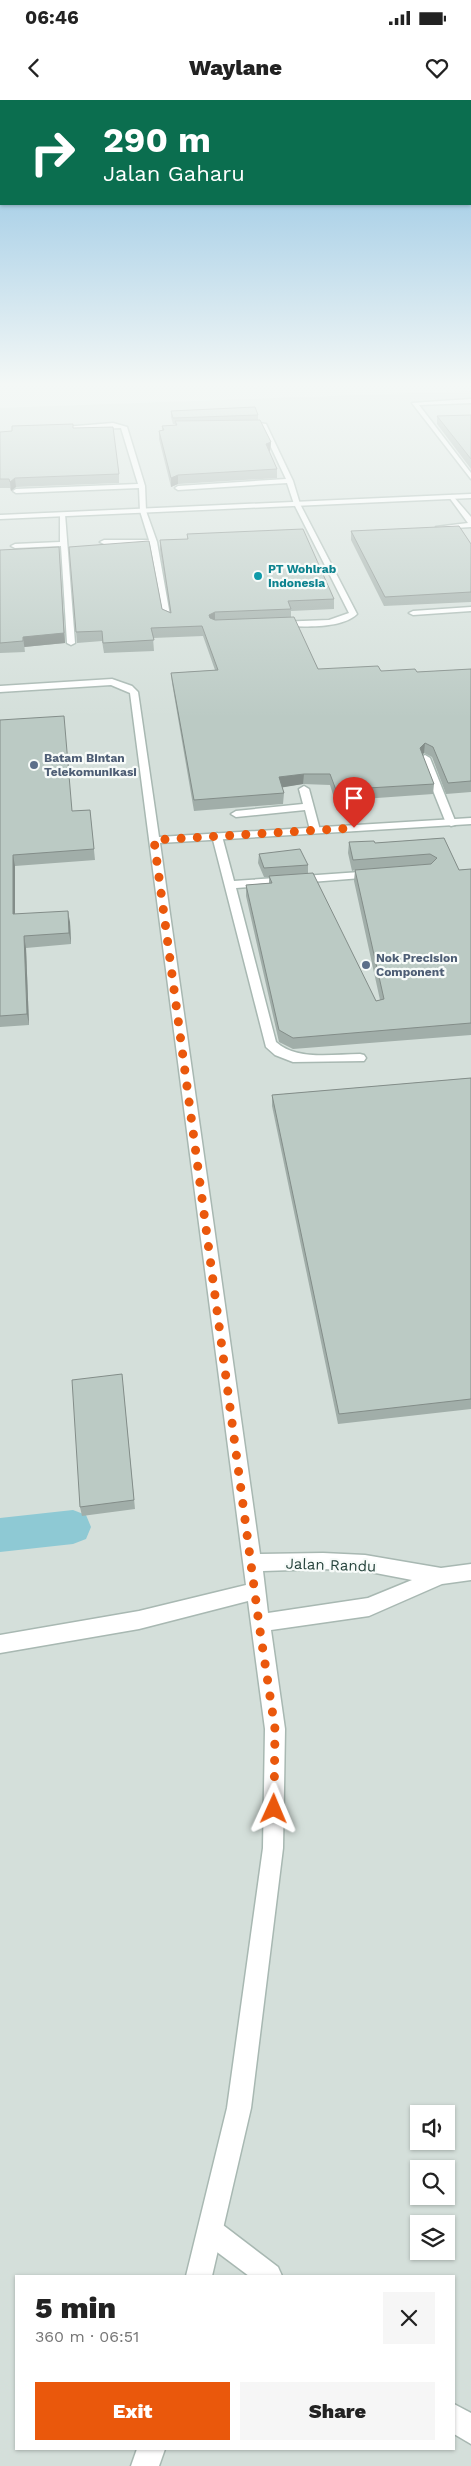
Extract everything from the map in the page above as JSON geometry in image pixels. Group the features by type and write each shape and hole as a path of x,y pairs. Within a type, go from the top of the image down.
{"street":[{"path":"142,496 143,511 154,542 168,619"},
{"path":"272,624 339,621 352,616 295,496"},
{"path":"0,518 463,496"},
{"path":"452,497 471,523"},
{"path":"62,514 71,643"},
{"path":"431,527 471,523"},
{"path":"302,531 311,531"},
{"path":"104,542 154,542"},
{"path":"15,546 64,544"},
{"path":"413,613 471,609"},
{"path":"0,688 101,681 112,682 129,688 134,692 259,1624 275,1729 273,1848 240,2108 199,2275"},
{"path":"425,758 451,822"},
{"path":"304,789 316,830"},
{"path":"236,814 308,807"},
{"path":"154,840 471,821"},
{"path":"216,836 270,1044 279,1052 294,1058 360,1058"},
{"path":"228,885 381,874"},
{"name":"Jalan Randu","path":"252,1564 323,1561 365,1563 441,1576"},
{"name":"Jalan Randu","path":"259,1624 369,1607 441,1576 471,1572"},
{"path":"0,1644 139,1620 255,1591"},
{"path":"210,2231 268,2275"},
{"path":"455,2418 471,2430"},
{"path":"145,2466 151,2450"}],"shaded area":[{"path":"0,496 471,496 471,2466 0,2466"}],"building":[{"path":"459,526 471,544 471,592 385,597 351,531"},
{"path":"303,529 334,599 288,601 291,609 215,612 209,615 210,618 215,620 294,617 318,669 378,666 381,671 415,669 417,672 471,669 471,781 448,783 433,747 425,743 420,748 434,784 336,790 330,774 304,774 279,777 284,793 194,800 171,673 218,670 202,626 151,628 154,640 103,643 102,631 76,632 69,547 149,541 162,609 171,613 160,540 188,539 187,534"},
{"path":"59,547 64,633 23,637 23,641 0,643 0,550"},
{"path":"64,716 72,811 90,810 94,849 13,855 13,914 68,911 69,933 24,936 27,1014 0,1016 0,720"},
{"name":"Nok Precision Component","path":"444,838 459,870 471,869 471,1023 293,1038 279,1030 246,885 272,883 269,876 313,873 376,1001 384,999 355,870 431,864 437,858 430,854 353,860 349,842 374,841 375,843"},
{"path":"300,849 308,865 264,868 259,854"},
{"path":"471,1078 471,1399 339,1414 272,1095"},
{"path":"122,1374 134,1500 80,1507 72,1380"}],"waterway":[{"path":"0,1535 73,1527"}],"place":[{"name":"PT Wohlrab Indonesia","path":"258,576"},
{"name":"Batam Bintan Telekomunikasi","path":"34,765"},
{"name":"Nok Precision Component","path":"366,965"}],"route":[{"path":"274,1809 275,1729 259,1624 154,840 354,828"}]}
